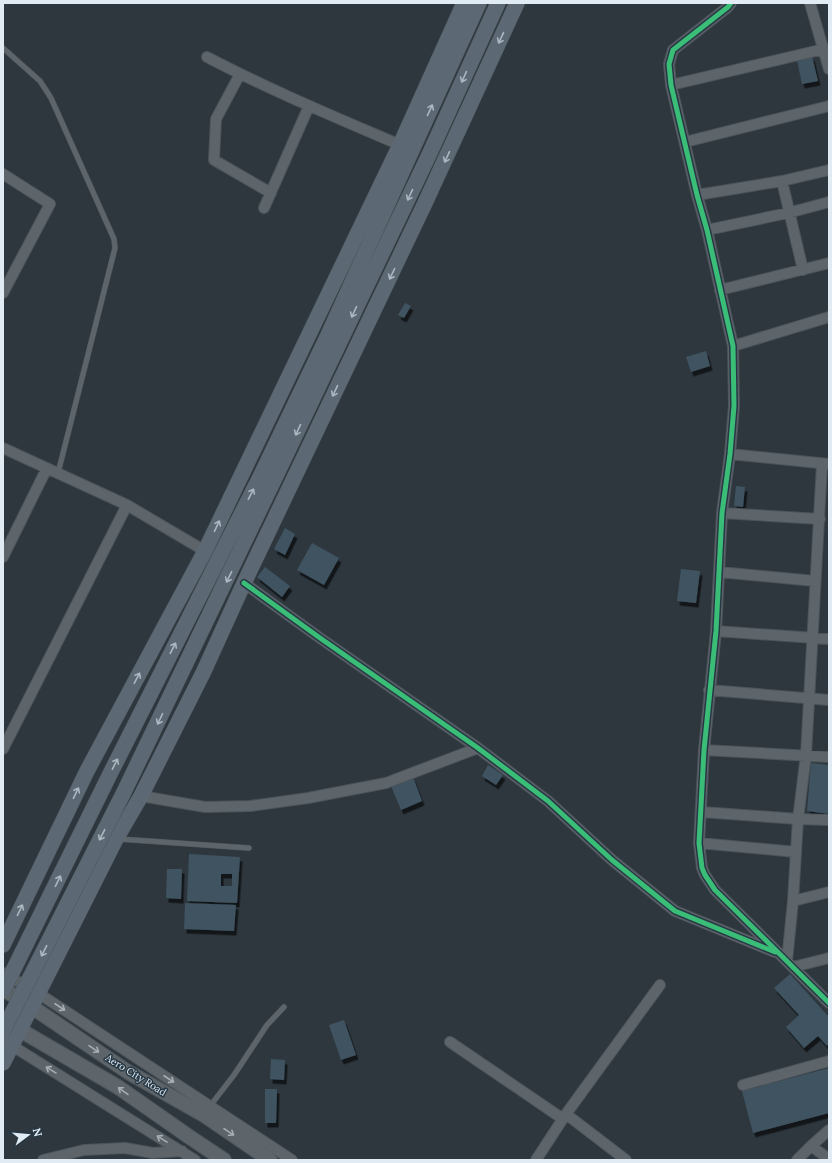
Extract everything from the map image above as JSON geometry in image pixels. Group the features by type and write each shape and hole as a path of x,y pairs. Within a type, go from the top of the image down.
{"main road":[{"path":"3,945 87,771 205,551 400,145 464,3"},
{"path":"3,1031 128,785 268,477 328,335 479,3"},
{"path":"3,990 110,774 268,477 428,157 498,3"},
{"path":"3,1063 7,1043 20,1030 116,839 141,796 203,673 244,583 425,203 517,3"}],"street":[{"path":"740,3 729,5 673,50 669,64 671,85 697,196 707,230 733,346 734,406 730,454 722,513 716,631 704,750 702,812 699,843 702,868 715,890 829,1003"},
{"path":"810,3 829,69"},
{"path":"671,85 824,50"},
{"path":"207,57 309,106 400,145"},
{"path":"240,74 216,119 214,160 271,193"},
{"path":"264,208 309,106"},
{"path":"685,142 829,106"},
{"path":"697,196 782,181 829,170"},
{"path":"3,174 50,204 3,294"},
{"path":"782,181 788,213 803,270"},
{"path":"707,230 788,213 829,202"},
{"path":"720,290 829,264"},
{"path":"733,346 829,317"},
{"path":"3,448 127,506 205,551"},
{"path":"730,454 826,464 815,581 806,755 798,819 790,964"},
{"path":"3,557 47,468"},
{"path":"3,749 127,506"},
{"path":"722,513 820,519"},
{"path":"719,572 815,581"},
{"path":"244,583 478,748 548,801 612,860 674,910 779,953"},
{"path":"716,631 829,640"},
{"path":"709,690 829,700"},
{"path":"141,796 205,807 250,806 308,798 386,783 478,748"},
{"path":"704,750 829,757"},
{"path":"702,812 829,820"},
{"path":"699,843 796,852"},
{"path":"793,901 829,892"},
{"path":"790,964 829,958"},
{"path":"3,973 38,993 207,1110 292,1160"},
{"path":"536,1160 564,1117 660,985"},
{"name":"Aero City Road","path":"3,990 32,1007 128,1072 207,1110 270,1160"},
{"name":"Aero City Road","path":"3,1022 20,1030 118,1087 224,1160"},
{"path":"450,1042 626,1160"},
{"path":"7,1043 178,1156"},
{"path":"743,1085 829,1061"},
{"path":"797,1160 829,1130"},
{"path":"178,1156 190,1138"},
{"path":"811,1146 829,1159"},
{"path":"43,1160 84,1150 124,1148 178,1156 194,1160"}],"lane":[{"path":"3,48 40,81 51,98 114,239 116,248 58,473"},
{"path":"116,839 249,848"},
{"path":"207,1110 234,1075 267,1025 284,1007"}],"building":[{"path":"812,56 818,81 802,84 797,60"},
{"path":"405,303 411,306 404,318 398,315"},
{"path":"706,351 710,366 691,372 686,357"},
{"path":"736,486 745,487 743,507 734,506"},
{"path":"285,528 295,534 285,555 274,549"},
{"path":"312,543 339,558 324,585 297,570"},
{"path":"265,567 290,586 282,597 257,577"},
{"path":"681,569 700,571 696,603 677,601"},
{"path":"811,763 829,765 829,814 807,811"},
{"path":"488,765 503,775 496,785 482,776"},
{"path":"413,777 422,801 401,810 391,786"},
{"path":"189,854 240,857 237,903 187,901","holes":["221,874 232,874 232,886 221,886"]},
{"path":"167,869 182,869 181,899 166,898"},
{"path":"185,903 236,905 234,931 184,929"},
{"path":"790,974 829,1017 829,1044 827,1046 818,1036 804,1048 786,1027 799,1015 774,988"},
{"path":"344,1020 356,1055 341,1060 329,1025"},
{"path":"271,1059 285,1060 284,1080 270,1079"},
{"path":"829,1068 829,1113 753,1133 742,1091"},
{"path":"265,1089 277,1089 276,1123 265,1123"}],"cycle path":[{"path":"731,3 728,7 673,50 669,64 671,85 697,195 707,230 733,346 734,406 730,454 722,513 716,631 704,750 699,843 702,868 715,890 829,1003"},
{"path":"244,583 478,748 548,801 612,860 675,911 775,952"}]}
